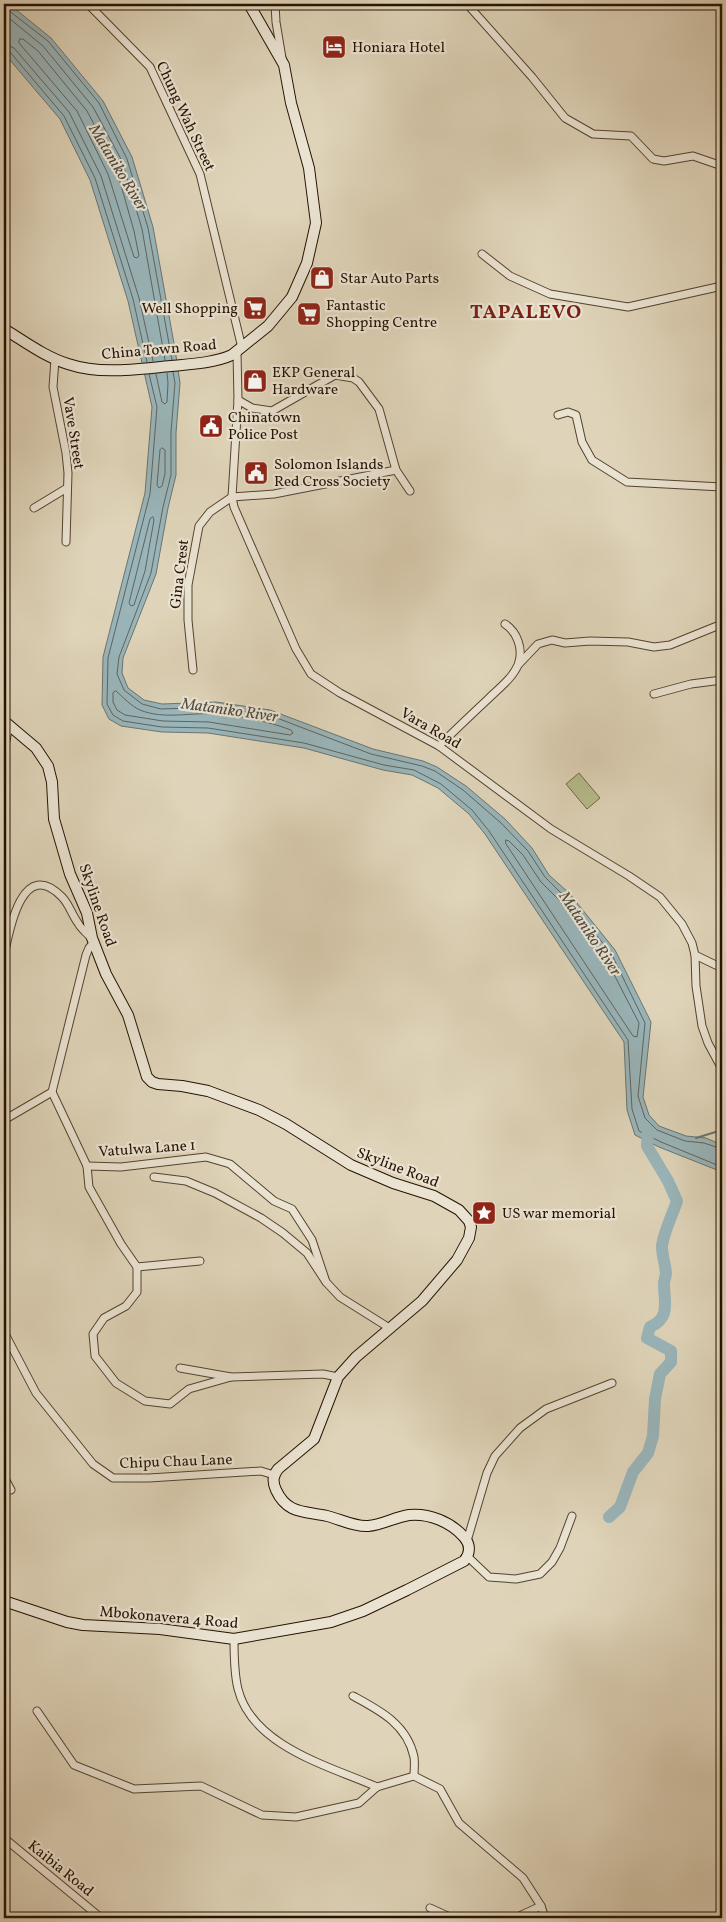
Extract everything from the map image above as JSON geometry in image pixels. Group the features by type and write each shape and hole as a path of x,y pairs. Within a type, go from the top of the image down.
{"street":[{"name":"Chung Wah Street","path":"88,4 150,67 200,174 240,350"},
{"name":"China Town Road","path":"4,329 55,359 87,369 120,370 187,364 225,358 240,350 278,315 292,297 307,262 316,223 309,168 291,103 284,65 249,4"},
{"path":"275,4 276,22 284,65"},
{"path":"467,4 532,77 565,118 593,134 631,136 653,159 664,161 693,156 722,166"},
{"path":"482,254 510,276 550,294 628,307 722,286"},
{"name":"Vara Road","path":"240,350 232,497 234,506 296,649 311,674 340,693 439,746 551,828 660,897 682,924 692,943 702,1026 708,1043 722,1069"},
{"name":"Vave Street","path":"55,359 53,387 66,453 66,542"},
{"path":"238,400 252,408 272,411 335,375 353,378 360,382 378,409 396,470 410,491"},
{"path":"558,415 568,412 576,415 582,442 592,460 627,482 722,487"},
{"path":"232,497 274,494 396,470"},
{"path":"34,508 67,488"},
{"name":"Gina Crest","path":"193,670 188,620 188,585 199,526 210,512 232,497"},
{"path":"505,624 513,630 518,641 520,650 519,664"},
{"path":"439,746 510,678 519,664 538,644 552,640 565,643 590,641 628,642 654,647 670,645 722,624"},
{"path":"654,694 691,684 722,680"},
{"path":"4,751 6,723"},
{"name":"Skyline Road","path":"6,723 36,748 48,766 52,782 54,818 74,885 86,913 93,940 106,974 128,1015 144,1069 152,1082 208,1091 260,1110 351,1165 393,1183 434,1196 459,1210 467,1218 471,1227 470,1238 457,1260 422,1302 356,1357 338,1377 329,1396 319,1430 314,1440 278,1469 274,1475"},
{"path":"4,956 12,917 18,904 29,889 35,886 46,886 62,897 79,925 93,940 86,954 52,1092 86,1166 90,1187 121,1244 137,1267 137,1292 126,1306 104,1318 93,1334 95,1356 116,1383 145,1401 170,1404 189,1389 232,1377"},
{"path":"694,955 722,968"},
{"path":"4,1120 52,1092"},
{"name":"Vatulwa Lane 1","path":"86,1166 121,1166 206,1157 230,1164 274,1201 292,1209 312,1240 326,1282"},
{"path":"154,1177 186,1181 215,1193 261,1218 284,1233 307,1253 326,1282 340,1297 391,1329"},
{"path":"137,1267 200,1260"},
{"name":"Chipu Chau Lane","path":"4,1332 36,1393 93,1464 113,1478 149,1478 261,1471 274,1475"},
{"path":"180,1368 232,1377 323,1374 338,1377"},
{"path":"572,1516 560,1548 552,1562 540,1574 516,1579 489,1577 468,1557 467,1541 487,1472 495,1456 520,1428 546,1409 612,1382"},
{"path":"274,1475 274,1486 283,1503 290,1508 368,1526 408,1515 431,1517 447,1523 467,1541"},
{"path":"4,1477 7,1489"},
{"name":"Mbokonavera 4 Road","path":"4,1601 67,1622 160,1629 234,1639 331,1622 363,1611 408,1590 464,1561 468,1557"},
{"path":"234,1639 234,1663 238,1690 245,1708 263,1730 287,1749 377,1787"},
{"path":"353,1696 379,1710 398,1724 407,1739 414,1757 414,1776"},
{"path":"37,1711 74,1765 134,1789 201,1786 262,1815 296,1817 359,1803 377,1787 414,1776 440,1788 460,1823 523,1878 541,1906 545,1918"},
{"name":"Kaibia Road","path":"4,1838 101,1918"},
{"path":"515,1918 541,1906"},
{"path":"430,1908 452,1918"}],"green space":[{"path":"579,773 600,798 587,809 566,784"}],"water":[{"name":"Mataniko River","path":"4,4 9,4 51,38 103,101 132,157 153,227 180,383 176,433 176,475 156,574 123,658 122,673 128,688 144,700 162,704 216,702 270,710 373,749 423,761 437,767 466,786 505,819 532,848 549,875 569,893 615,950 651,1022 643,1097 649,1115 659,1126 686,1136 706,1138 722,1145 722,1172 659,1147 635,1135 627,1110 624,1042 485,834 469,814 438,788 412,775 383,770 304,748 208,733 162,732 121,726 109,719 102,705 103,657 145,493 152,407 128,301 90,180 60,119 4,53"}],"waterway":[{"path":"696,1138 722,1130"},
{"path":"609,1517 620,1507 633,1472 648,1453 653,1436 655,1399 660,1374 671,1362 671,1351 647,1338 650,1327 657,1323 664,1314 666,1273 662,1246 666,1229 677,1201 668,1181 647,1146 648,1131"}],"place":[{"name":"Honiara Hotel","path":"334,47"},
{"name":"Star Auto Parts","path":"322,278"},
{"name":"Well Shopping","path":"255,308"},
{"name":"Fantastic Shopping Centre","path":"309,314"},
{"name":"EKP General Hardware","path":"255,381"},
{"name":"Chinatown Police Post","path":"211,426"},
{"name":"Solomon Islands Red Cross Society","path":"256,473"},
{"name":"US war memorial","path":"484,1213"}],"district":[{"name":"TAPALEVO","path":"526,311"}]}
